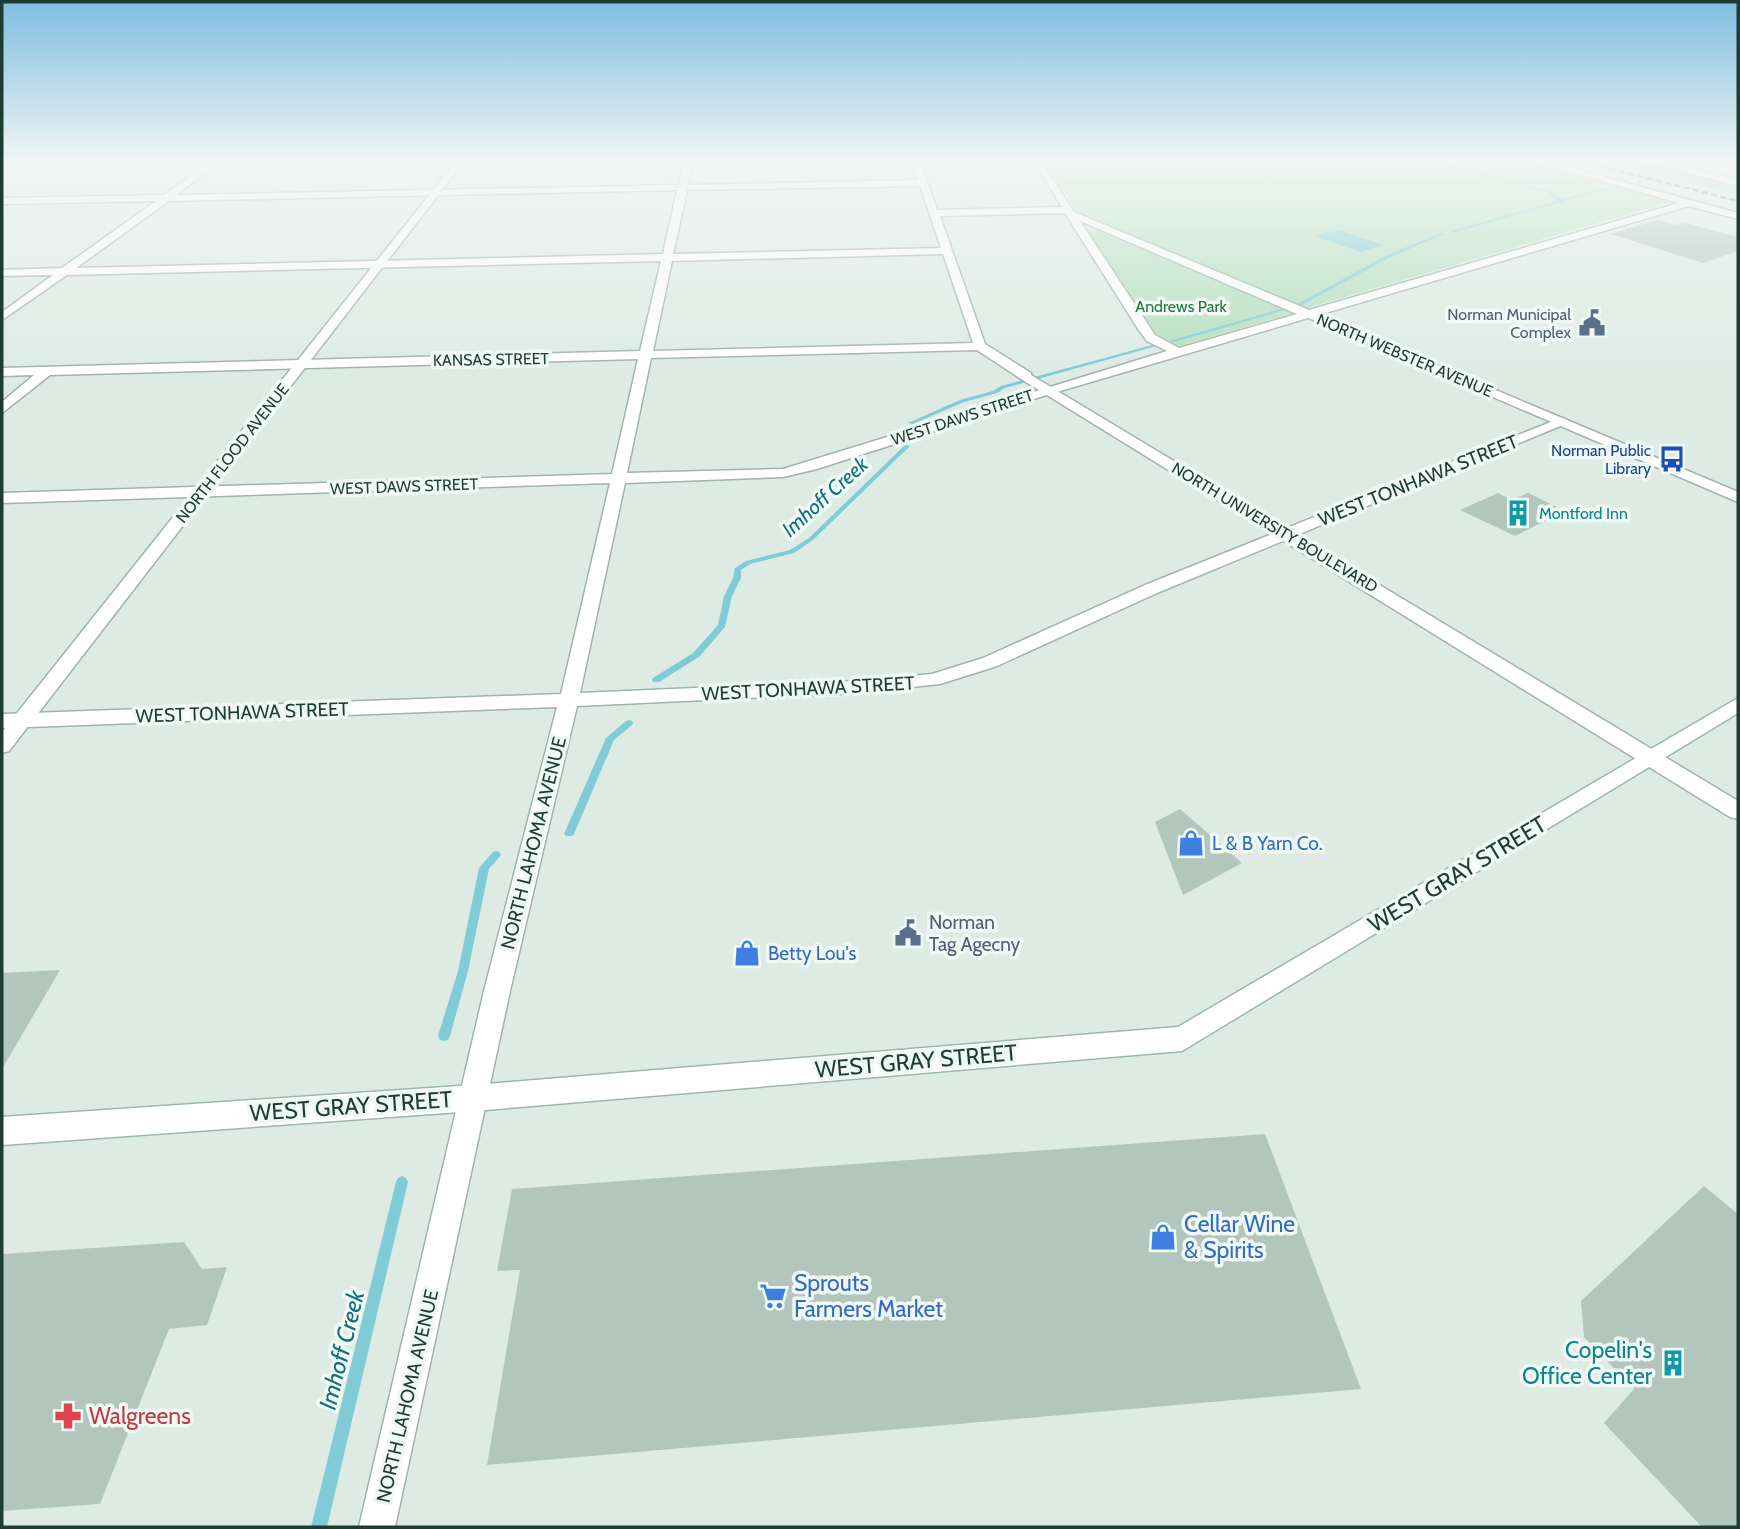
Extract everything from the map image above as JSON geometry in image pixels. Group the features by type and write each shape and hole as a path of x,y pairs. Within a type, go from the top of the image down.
{"street":[{"path":"2,317 122,230"},
{"name":"NORTH FLOOD AVENUE","path":"2,746 12,721 202,492 407,230"},
{"name":"NORTH LAHOMA AVENUE","path":"377,1527 474,1098 569,700 671,230"},
{"path":"939,230 980,346"},
{"path":"1082,230 1151,338 1178,352"},
{"name":"NORTH WEBSTER AVENUE","path":"1114,230 1738,497"},
{"name":"WEST DAWS STREET","path":"2,498 749,476 793,471 1038,383 1178,352 1594,230"},
{"path":"2,273 946,251"},
{"name":"KANSAS STREET","path":"2,372 980,346"},
{"name":"NORTH UNIVERSITY BOULEVARD","path":"980,346 1738,811"},
{"path":"2,409 46,371"},
{"name":"WEST TONHAWA STREET","path":"12,721 569,700 856,687 933,680 990,662 1151,589 1563,422"},
{"name":"WEST GRAY STREET","path":"2,1131 474,1098 1182,1039 1738,704"}],"green space":[{"name":"Andrews Park","path":"1097,230 1294,313 1179,346 1156,334 1089,232"},
{"path":"1118,230 1572,230 1307,308"}],"water":[{"path":"1340,230 1384,245 1360,252 1315,236"}],"building":[{"path":"1623,230 1713,230 1738,237 1738,251 1703,263 1611,234"},
{"name":"Montford Inn","path":"1498,493 1512,500 1528,493 1565,511 1515,536 1460,510"},
{"name":"L & B Yarn Co.","path":"1180,809 1242,863 1183,895 1155,822"},
{"path":"60,970 2,1069 2,973"},
{"name":"Sprouts Farmers Market","path":"1265,1134 1361,1389 487,1465 520,1270 497,1271 512,1189"},
{"name":"Copelin's Office Center","path":"1704,1186 1738,1214 1738,1527 1702,1527 1604,1423 1634,1389 1584,1337 1581,1301"},
{"name":"Walgreens","path":"184,1242 202,1269 227,1267 207,1325 169,1329 100,1504 2,1511 2,1254"}],"waterway":[{"name":"Imhoff Creek","path":"1452,232 1458,230"},
{"name":"Imhoff Creek","path":"1296,306 1389,256 1442,234"},
{"name":"Imhoff Creek","path":"1172,341 1286,309"},
{"name":"Imhoff Creek","path":"911,423 1003,387 1154,346"},
{"name":"Imhoff Creek","path":"656,680 696,655 722,625 728,596 737,578 737,569 748,562 792,552 811,539 907,446"},
{"name":"Imhoff Creek","path":"569,834 610,738 629,723"},
{"name":"Imhoff Creek","path":"444,1036 463,971 484,868 496,855"},
{"name":"Imhoff Creek","path":"319,1527 402,1182"}],"place":[{"name":"Norman Municipal Complex","path":"1592,323"},
{"name":"Norman Public Library","path":"1672,459"},
{"name":"Montford Inn","path":"1518,513"},
{"name":"L & B Yarn Co.","path":"1191,843"},
{"name":"Norman Tag Agecny","path":"908,933"},
{"name":"Betty Lou's","path":"747,953"},
{"name":"Cellar Wine & Spirits","path":"1163,1237"},
{"name":"Sprouts Farmers Market","path":"773,1296"},
{"name":"Copelin's Office Center","path":"1673,1363"},
{"name":"Walgreens","path":"68,1416"}]}
